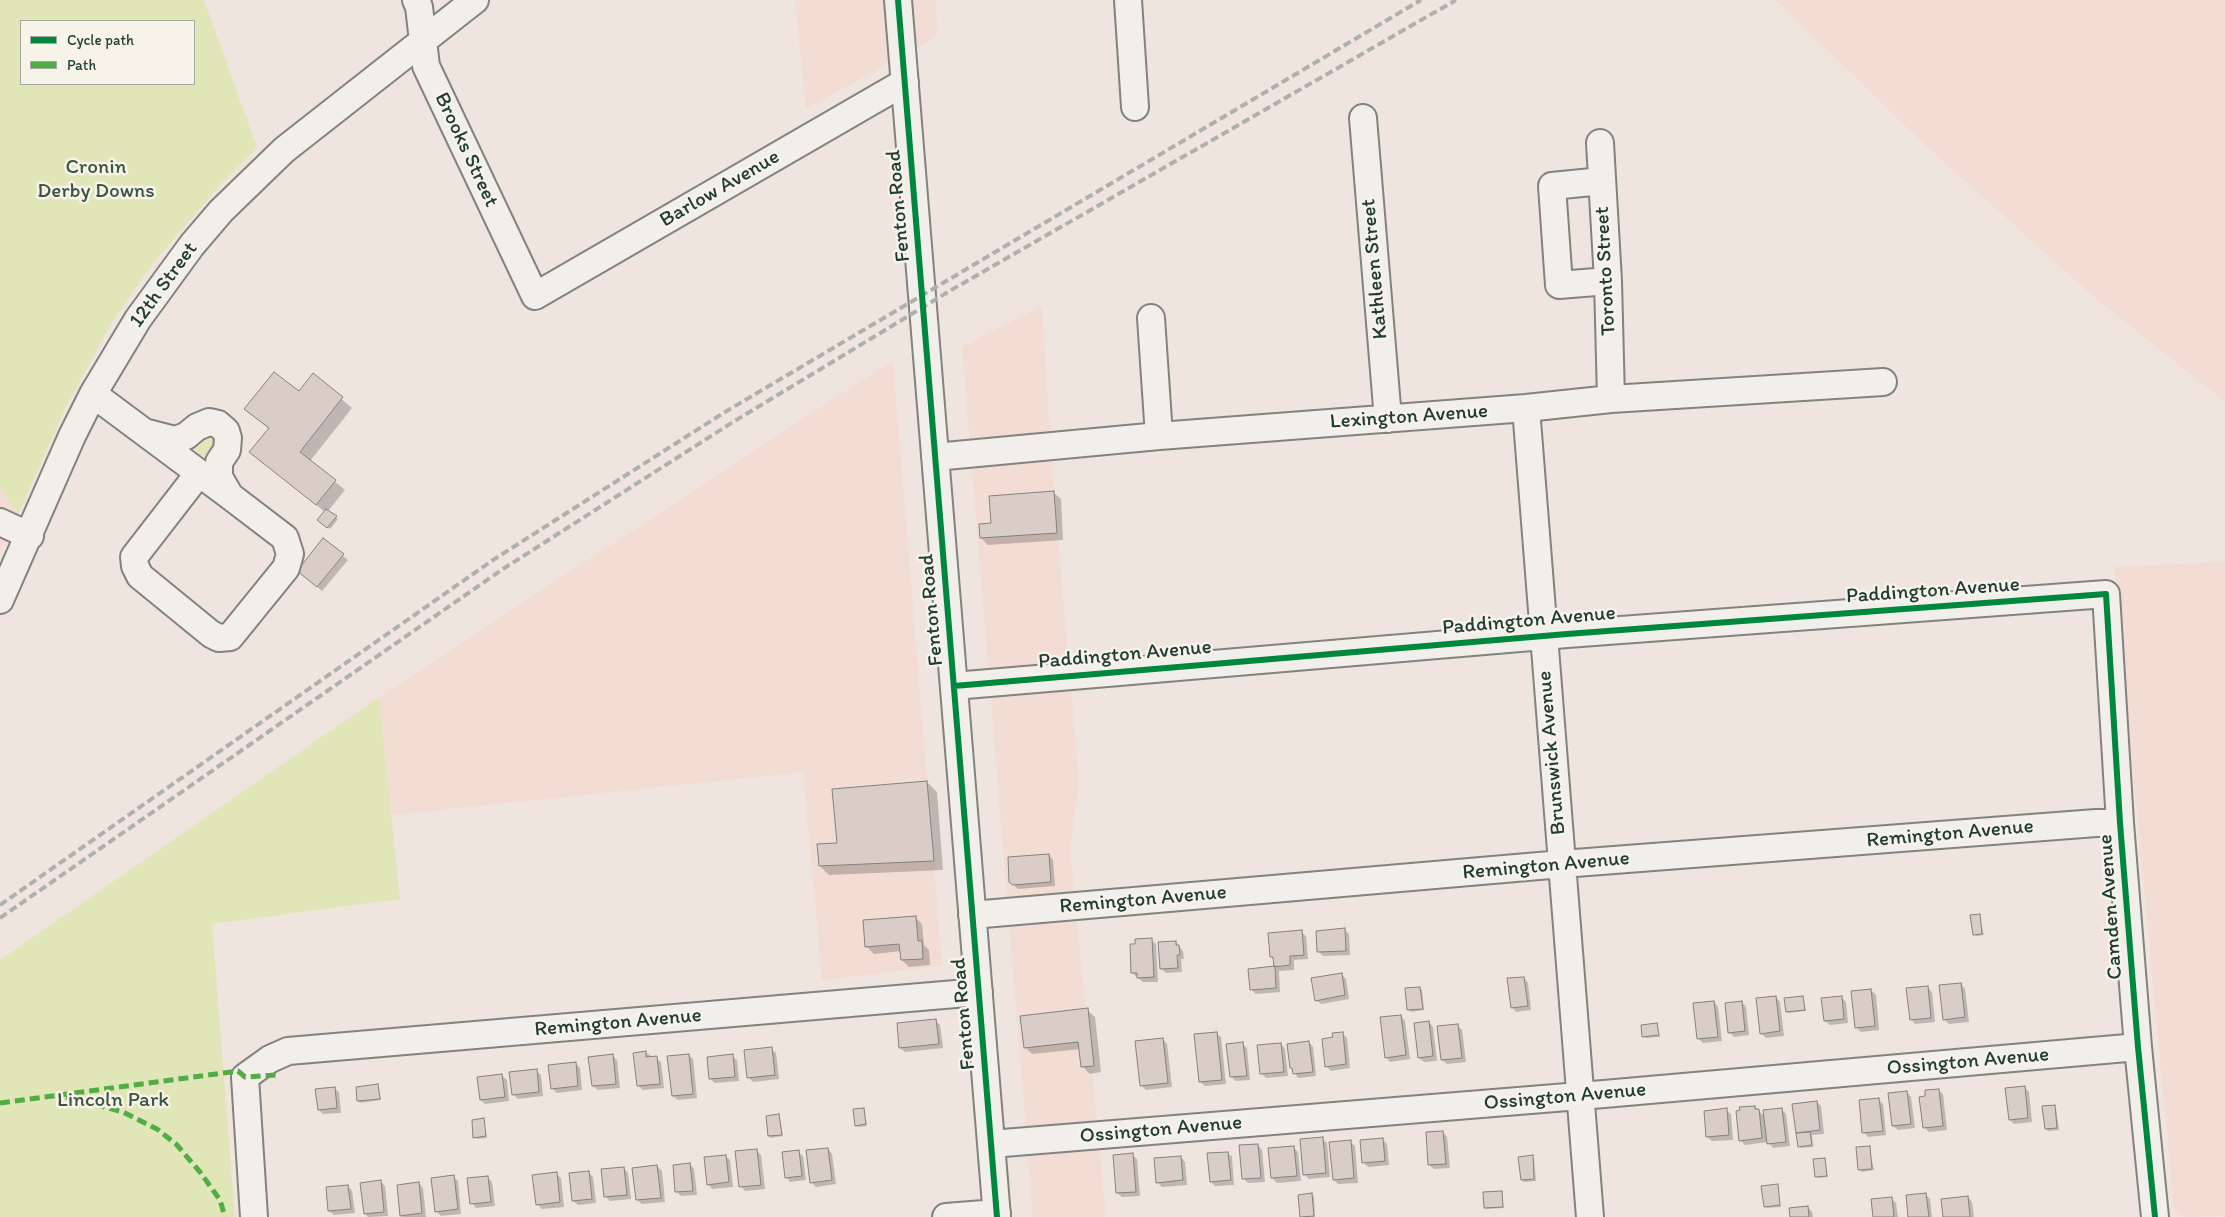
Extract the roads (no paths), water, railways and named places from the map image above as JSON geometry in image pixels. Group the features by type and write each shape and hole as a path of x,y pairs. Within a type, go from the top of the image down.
{"street":[{"name":"Brooks Street","path":"416,0 419,7 426,66 535,296"},
{"name":"12th Street","path":"0,600 30,536 72,436 93,394 115,355 158,290 192,246 221,211 284,150 475,0"},
{"name":"Fenton Road","path":"898,0 997,1215"},
{"path":"1128,0 1135,107"},
{"name":"Barlow Avenue","path":"535,296 905,82"},
{"name":"Kathleen Street","path":"1363,118 1388,419"},
{"name":"Toronto Street","path":"1600,143 1608,281 1611,399"},
{"path":"1602,181 1552,186 1559,285 1608,281"},
{"path":"1151,318 1159,436"},
{"name":"Lexington Avenue","path":"935,457 1159,436 1526,408 1611,399 1883,382"},
{"path":"93,394 145,432 286,538 290,554 286,568 230,637 219,638 211,634 140,576 135,566 134,557 199,473"},
{"name":"Brunswick Avenue","path":"1526,408 1542,636 1590,1217"},
{"path":"145,432 174,440 186,436 197,427 209,422 218,424 226,431 228,438 227,450 220,462 219,477 230,496"},
{"path":"0,522 30,536"},
{"name":"Paddington Avenue","path":"954,686 1542,636 2106,594"},
{"name":"Camden Avenue","path":"2106,594 2120,823 2138,1047 2155,1217"},
{"name":"Remington Avenue","path":"972,915 1562,864 2096,822 2120,823"},
{"name":"Remington Avenue","path":"254,1217 245,1077 260,1065 288,1051 979,992"},
{"name":"Ossington Avenue","path":"991,1144 1581,1096 2138,1047"},
{"path":"946,1217 997,1215"}],"railway":[{"path":"0,905 493,560 725,412 1421,0"},
{"path":"0,918 503,569 733,422 953,289 1456,0"}],"park label":[{"name":"Cronin Derby Downs","path":"96,180"},
{"name":"Lincoln Park","path":"113,1101"}]}
